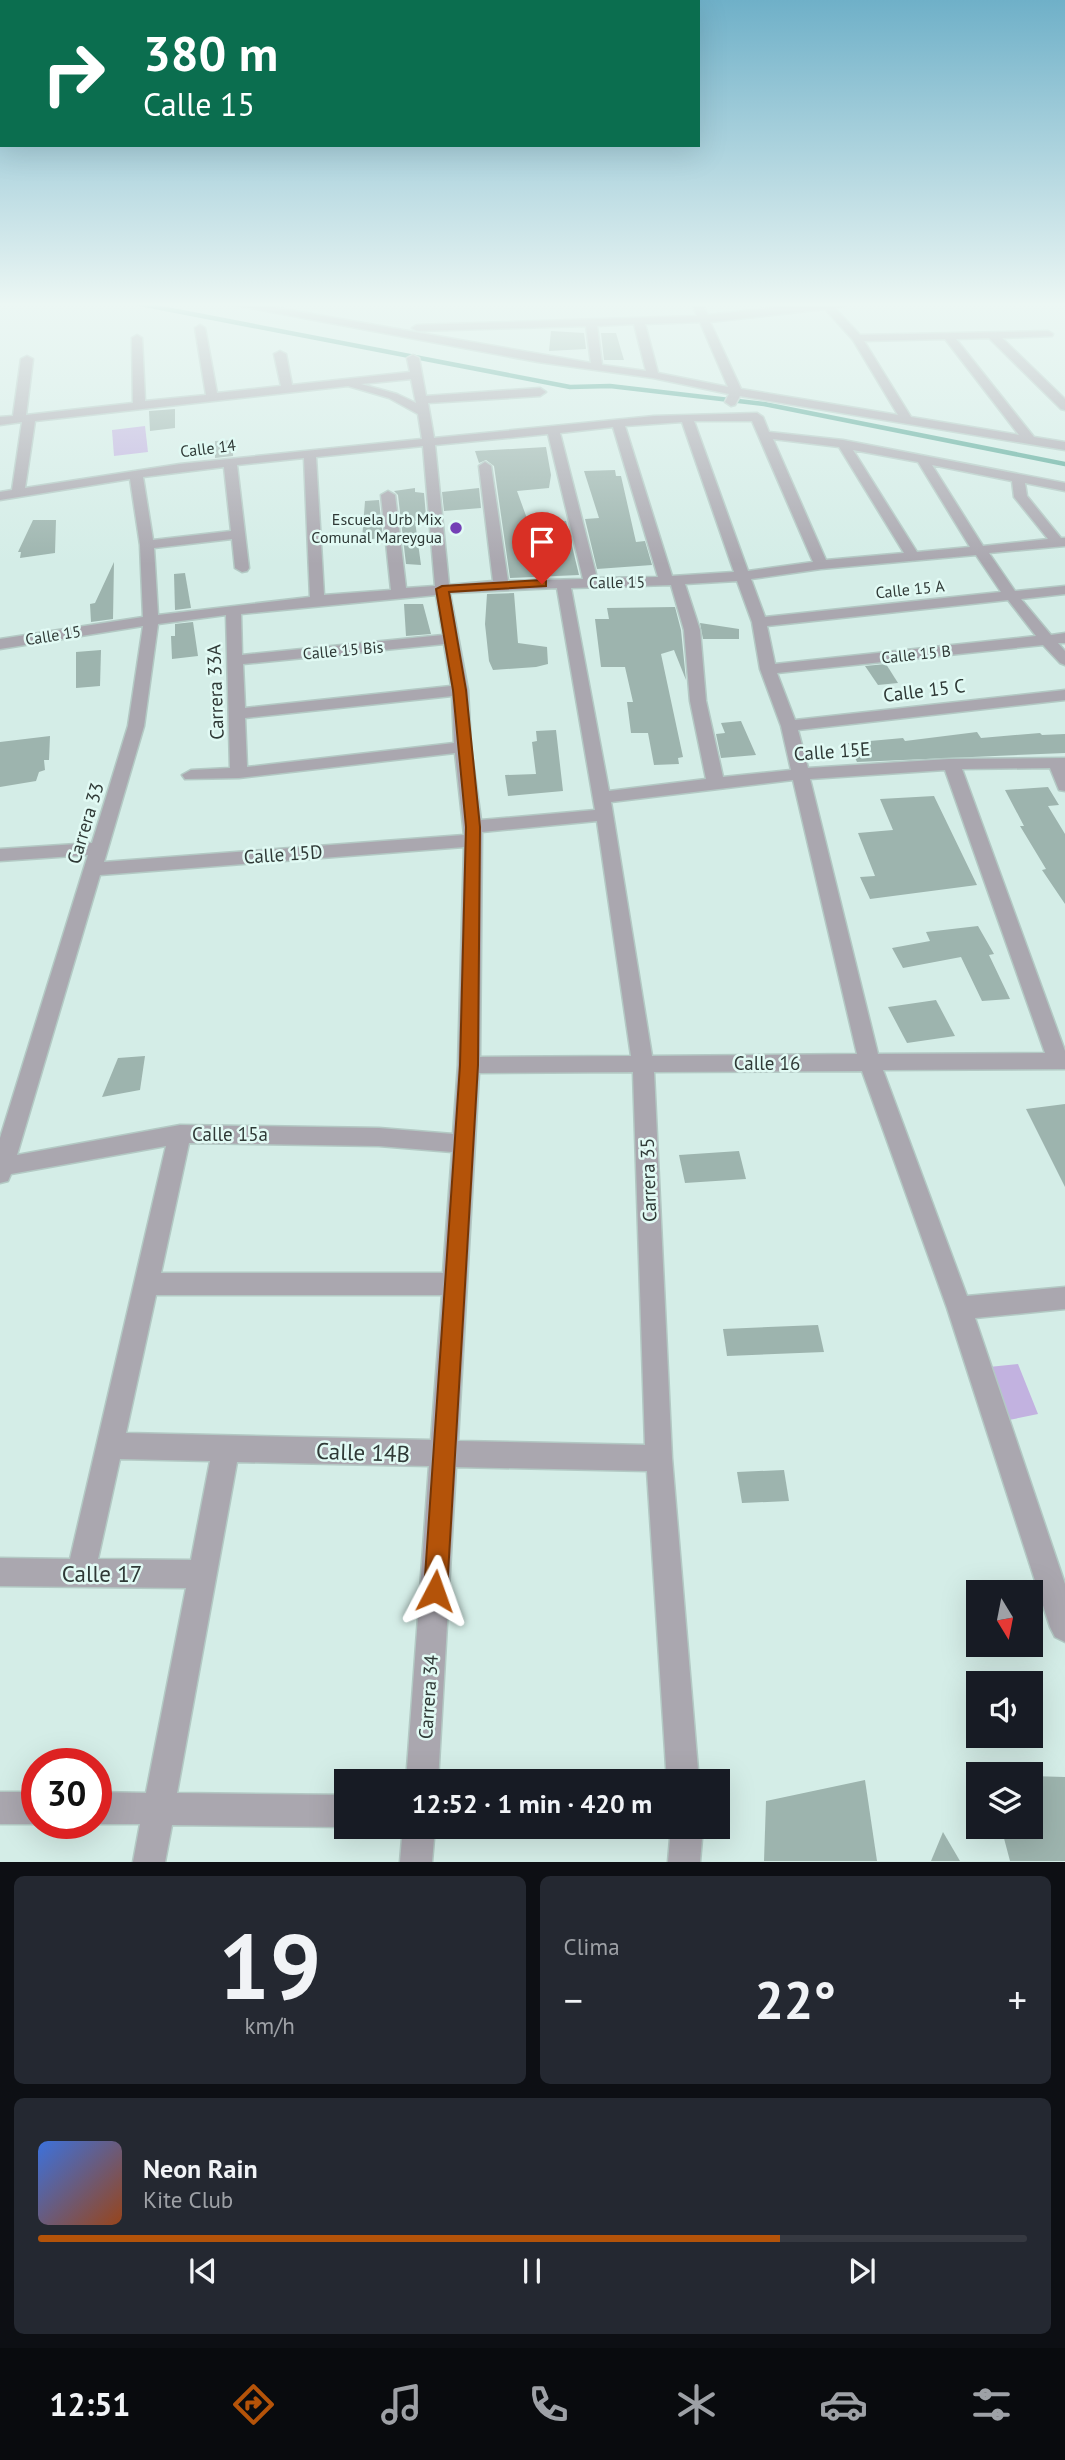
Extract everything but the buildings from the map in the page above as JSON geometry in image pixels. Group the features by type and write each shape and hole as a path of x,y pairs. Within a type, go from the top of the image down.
{"street":[{"path":"18,493 25,390"},
{"path":"139,390 139,405"},
{"path":"211,390 212,397"},
{"path":"0,421 272,390"},
{"path":"370,390 421,406 540,392"},
{"name":"Carrera 34","path":"418,390 429,442 442,589 460,690 463,747 473,833 469,1065 423,1769"},
{"path":"705,390 733,398 907,420 1065,446"},
{"path":"730,390 733,398"},
{"path":"889,390 907,420"},
{"path":"990,390 1029,439"},
{"path":"1048,390 1065,406"},
{"path":"721,415 733,398"},
{"name":"Calle 14","path":"1,499 18,493 230,463 721,415 757,416 767,435"},
{"path":"687,419 759,622 768,669 789,726 869,1062 959,1308 1065,1627"},
{"path":"618,424 691,630 698,701 715,782"},
{"path":"553,431 592,583"},
{"path":"821,565 767,435 843,444 1065,487"},
{"path":"843,444 914,558"},
{"path":"310,454 317,600"},
{"path":"922,459 978,551 1046,640 1065,660"},
{"path":"230,463 236,534 242,568"},
{"path":"485,466 501,585"},
{"name":"Carrera 33","path":"1,1169 136,726 151,620 147,545 136,475"},
{"path":"1017,478 1021,498 1061,542"},
{"path":"388,495 399,592"},
{"path":"147,545 236,534"},
{"name":"Calle 15","path":"1,643 233,609 399,592 501,585 672,581 743,576 821,565 1061,542"},
{"name":"Carrera 35","path":"563,583 604,806 643,1063 659,1458 682,1769"},
{"name":"Calle 15 A","path":"759,622 1065,590"},
{"name":"Carrera 33A","path":"233,609 239,773"},
{"name":"Calle 15 B","path":"768,669 1065,638"},
{"name":"Calle 15 Bis","path":"235,660 451,639"},
{"path":"237,714 460,690"},
{"name":"Calle 15 C","path":"789,726 1065,695"},
{"path":"191,775 239,773 463,747"},
{"path":"1060,763 1065,786"},
{"name":"Calle 15E","path":"604,806 715,782 799,774 951,765 1060,763"},
{"path":"951,765 1061,1061"},
{"name":"Calle 15D","path":"93,869 473,833 604,806"},
{"path":"0,855 99,848"},
{"name":"Calle 16","path":"469,1065 1061,1061"},
{"path":"81,1573 180,1134"},
{"name":"Calle 15a","path":"1,1169 180,1134 379,1137 462,1144"},
{"path":"148,1284 455,1284"},
{"path":"959,1308 1065,1297"},
{"name":"Calle 14B","path":"109,1446 659,1458"},
{"path":"149,1861 226,1448"},
{"name":"Calle 17","path":"0,1572 203,1574"},
{"path":"0,1808 21,1808"},
{"path":"112,1808 334,1811"},
{"path":"416,1861 418,1839"},
{"path":"684,1861 686,1839"}],"shaded area":[{"path":"145,426 148,452 114,456 112,430"},
{"path":"1018,1364 1038,1414 1009,1420 989,1367"}],"waterway":[{"path":"643,390 764,404 1065,464"}],"place":[{"name":"Escuela Urb Mix Comunal Mareygua","path":"456,528"}],"route":[{"path":"435,1591 469,1065 473,827 463,747 460,690 442,589 542,584"}]}
